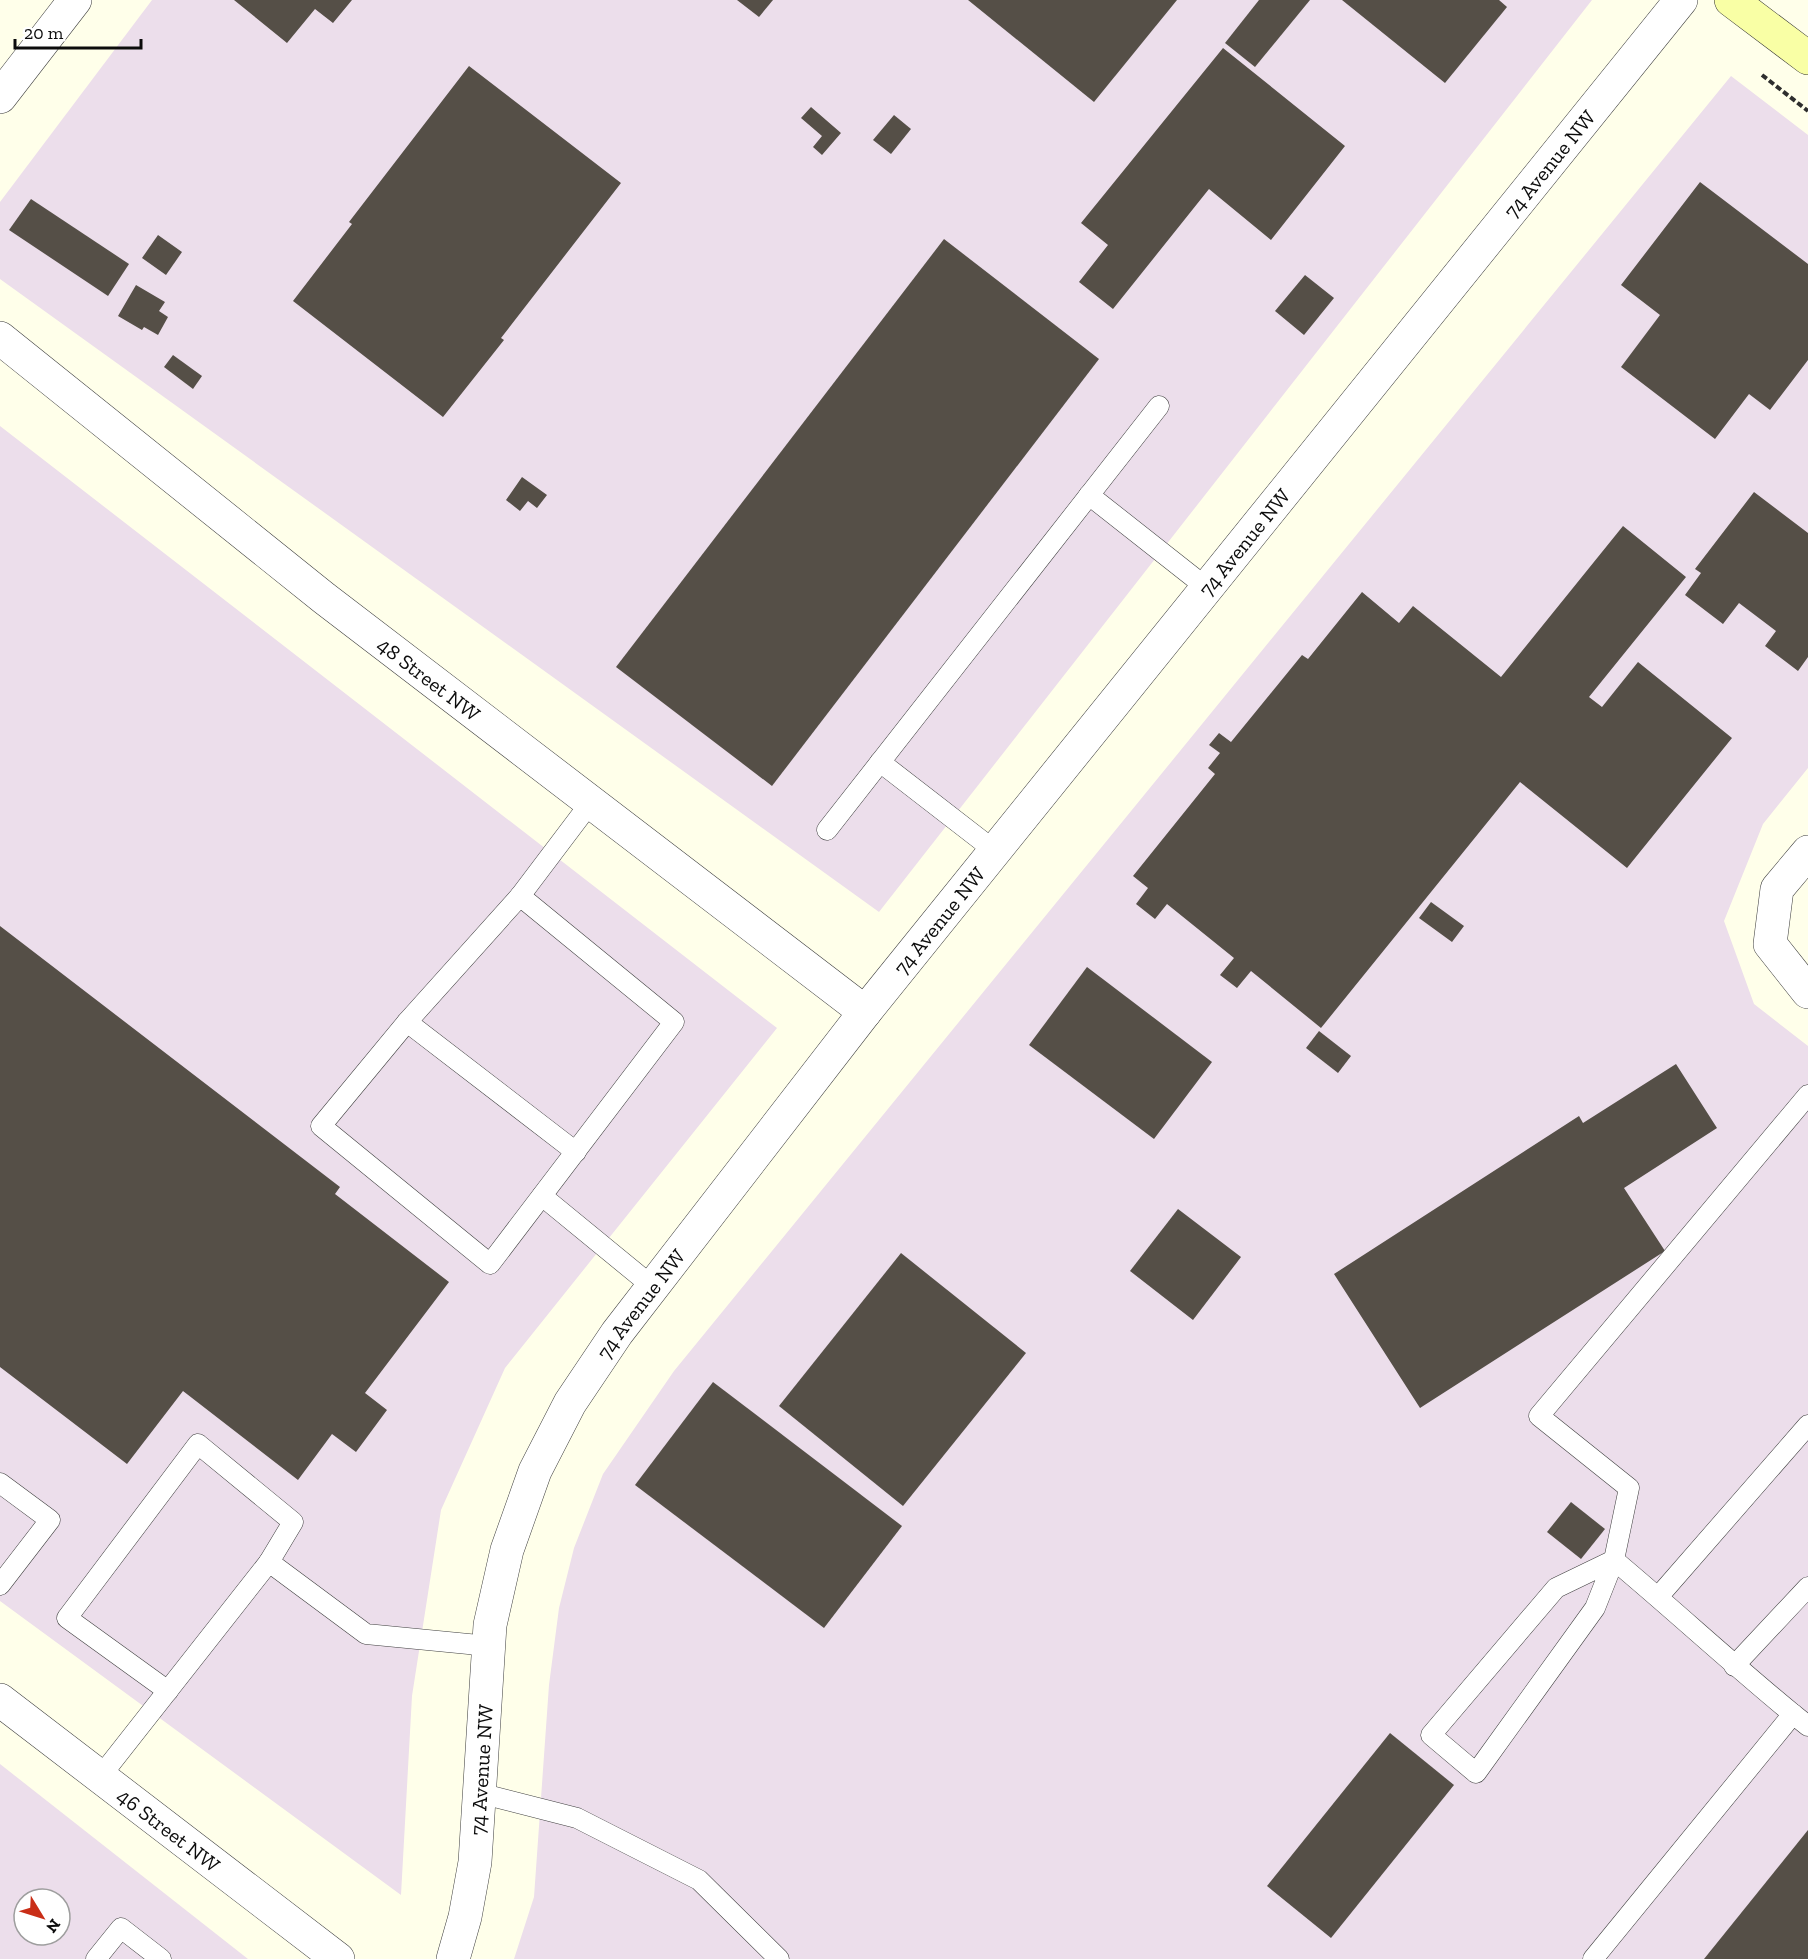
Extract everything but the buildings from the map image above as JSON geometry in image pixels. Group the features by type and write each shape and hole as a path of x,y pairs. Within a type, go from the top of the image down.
{"main road":[{"path":"1731,0 1808,58"}],"street":[{"path":"0,97 75,0"},
{"name":"74 Avenue NW","path":"453,1959 465,1917 475,1862 490,1625 507,1550 535,1471 570,1403 617,1333 865,1012 1681,0"},
{"name":"48 Street NW","path":"0,338 324,598 865,1012"},
{"path":"1808,852 1777,890 1770,944 1808,992"},
{"name":"46 Street NW","path":"0,1700 339,1959"}],"lane":[{"path":"827,830 1158,406"},
{"path":"1089,495 1207,588"},
{"path":"879,762 995,851"},
{"path":"520,896 674,1022 490,1264 321,1126 407,1022 520,896 591,802"},
{"path":"407,1022 576,1152"},
{"path":"1614,1560 1556,1588 1431,1736 1476,1773 1595,1608 1614,1560 1629,1488 1539,1416 1808,1095"},
{"path":"542,1196 653,1287"},
{"path":"1658,1597 1808,1425"},
{"path":"100,1777 168,1691 269,1562 293,1522 198,1444 67,1618 168,1691"},
{"path":"0,1483 50,1520 0,1585"},
{"path":"1593,1959 1801,1720 1734,1666 1614,1560"},
{"path":"269,1562 366,1634 489,1646"},
{"path":"1734,1666 1808,1587"},
{"path":"479,1793 577,1818 699,1880 779,1959"},
{"path":"96,1959 121,1928 161,1959"}],"shaded area":[{"path":"152,0 1592,0 879,912 0,279 0,202"},
{"path":"1731,76 1808,135 1808,768 1763,824 1724,921 1754,1004 1808,1046 1808,1959 514,1959 534,1897 549,1685 559,1608 574,1548 603,1474 674,1371"},
{"path":"0,426 777,1028 505,1368 441,1510 412,1696 401,1895 0,1601"},
{"path":"0,1764 248,1959 0,1959"}]}
